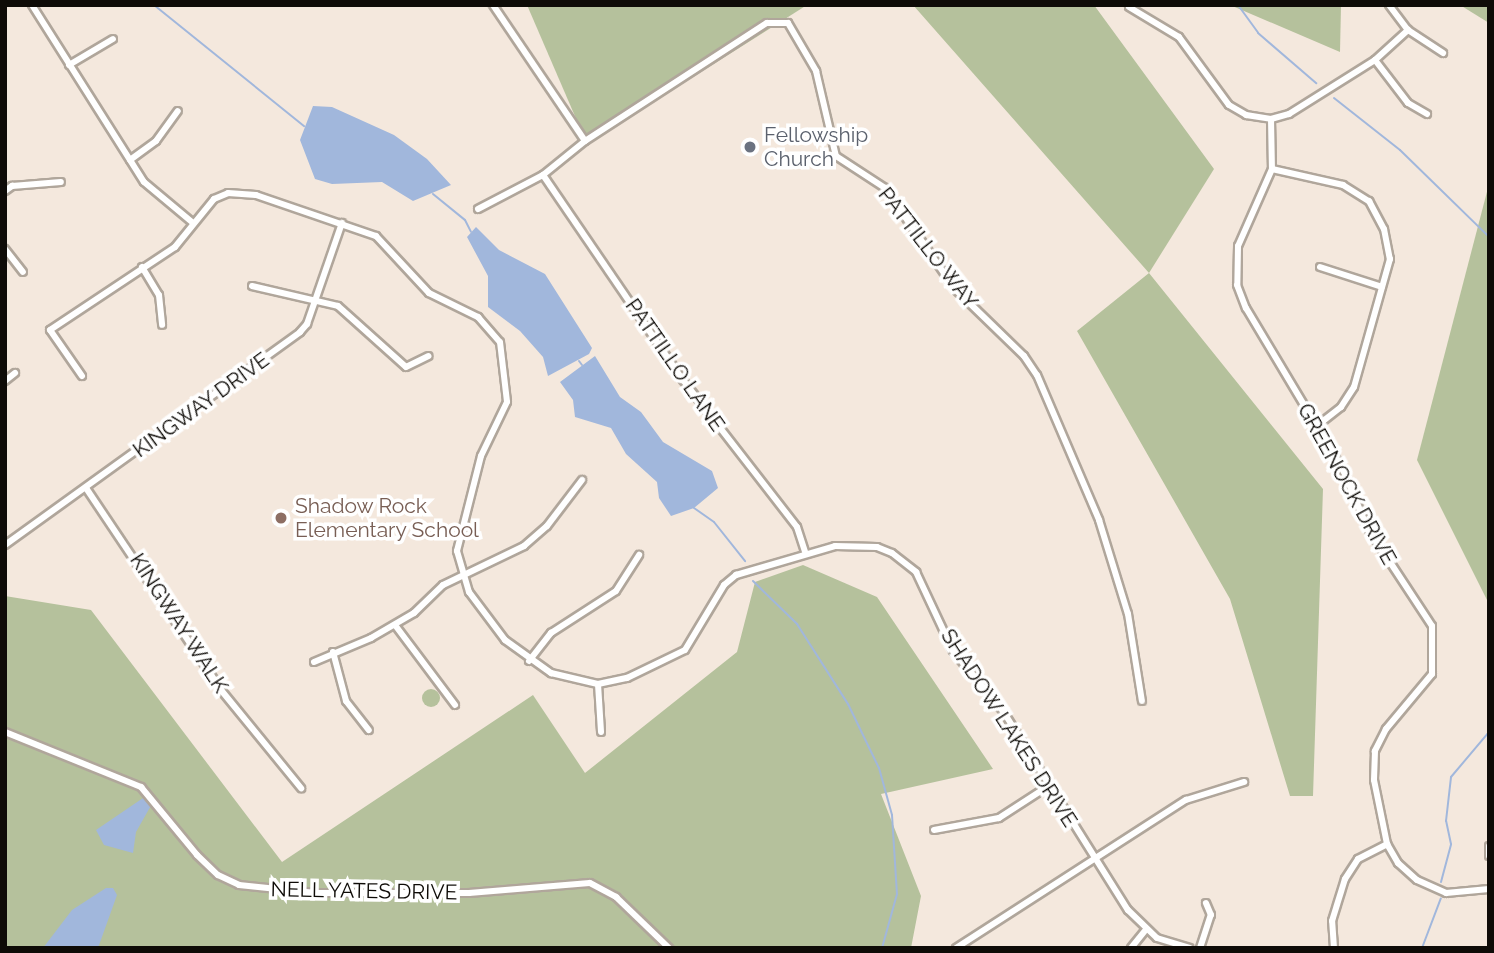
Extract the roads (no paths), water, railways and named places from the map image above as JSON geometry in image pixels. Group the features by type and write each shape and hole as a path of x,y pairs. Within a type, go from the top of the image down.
{"street":[{"path":"32,5 130,160 159,199 193,223"},
{"path":"478,209 543,175 585,141 493,5"},
{"path":"1389,5 1408,30 1443,53"},
{"path":"1129,7 1179,37 1229,105 1246,116 1271,119 1289,114 1376,60 1408,30"},
{"name":"PATTILLO WAY","path":"585,141 767,23 782,20 793,27 819,79 836,156 889,192 955,289 1024,356 1042,386 1100,520 1128,614 1142,701"},
{"path":"69,65 113,39"},
{"path":"1376,60 1408,103 1427,114"},
{"path":"130,160 156,141 178,111"},
{"name":"GREENOCK DRIVE","path":"1271,119 1272,169 1238,246 1237,285 1246,309 1344,472 1367,527 1432,626 1432,674 1386,729 1375,751 1374,780 1387,844 1398,863 1426,885 1446,893 1489,889"},
{"path":"1272,169 1343,185 1369,201 1384,229 1390,259 1354,387 1341,407 1317,426"},
{"name":"PATTILLO LANE","path":"543,175 683,380 797,527 806,554"},
{"path":"5,191 12,186 61,182"},
{"path":"82,376 50,330 176,247 214,199 239,192 376,236 429,293 478,317 500,342 507,402 478,467 457,551 461,576"},
{"name":"KINGWAY DRIVE","path":"5,545 300,332 342,223"},
{"path":"5,249 23,272"},
{"path":"142,267 159,295 162,325"},
{"path":"1320,267 1382,287"},
{"path":"252,286 314,299 348,312 407,367 429,356"},
{"path":"5,381 15,373"},
{"path":"314,662 395,625 443,585 534,538 582,480"},
{"name":"KINGWAY WALK","path":"86,488 221,690 301,788"},
{"name":"SHADOW LAKES DRIVE","path":"461,576 505,640 529,661 551,673 598,684 627,678 685,650 723,585 736,575 835,546 877,547 906,561 931,599 953,651 1003,711 1094,860 1145,931"},
{"path":"529,661 551,633 616,591 639,555"},
{"path":"395,625 456,705"},
{"path":"333,652 346,701 369,730"},
{"path":"598,684 601,732"},
{"name":"NELL YATES DRIVE","path":"5,732 141,787 197,855 218,875 239,886 316,893 469,893 590,883 616,897 669,948"},
{"path":"956,948 1186,800 1244,782"},
{"path":"934,830 999,818 1047,787"},
{"path":"1334,948 1332,921 1345,878 1359,859 1387,844"},
{"path":"1489,846 1489,856"},
{"path":"1200,948 1210,915 1206,903"},
{"path":"1131,948 1145,931 1190,948"}],"water":[{"path":"313,106 332,107 394,135 427,159 451,185 413,201 382,182 332,184 315,179 300,140"},
{"path":"476,227 499,250 545,274 592,348 589,354 548,376 543,357 520,331 488,307 488,276 467,237"},
{"path":"595,356 620,397 641,412 663,442 712,471 718,488 694,508 671,516 659,498 657,482 626,454 611,428 575,417 573,400 560,382"},
{"path":"146,796 153,802 136,832 133,853 104,845 96,830"},
{"path":"106,888 113,888 117,895 98,948 43,948 72,910"}],"waterway":[{"path":"154,5 304,126"},
{"path":"1238,5 1258,33 1316,83"},
{"path":"1334,98 1400,150 1489,237"},
{"path":"433,194 465,220 471,232"},
{"path":"579,361 582,365"},
{"path":"694,508 714,522 745,561"},
{"path":"753,581 797,624 848,704 879,768 892,815 897,894 882,948"},
{"path":"1441,882 1451,844 1446,821 1451,777 1489,732"},
{"path":"1422,948 1441,898"}],"place":[{"name":"Fellowship Church","path":"750,147"},
{"name":"Shadow Rock Elementary School","path":"281,518"}]}
